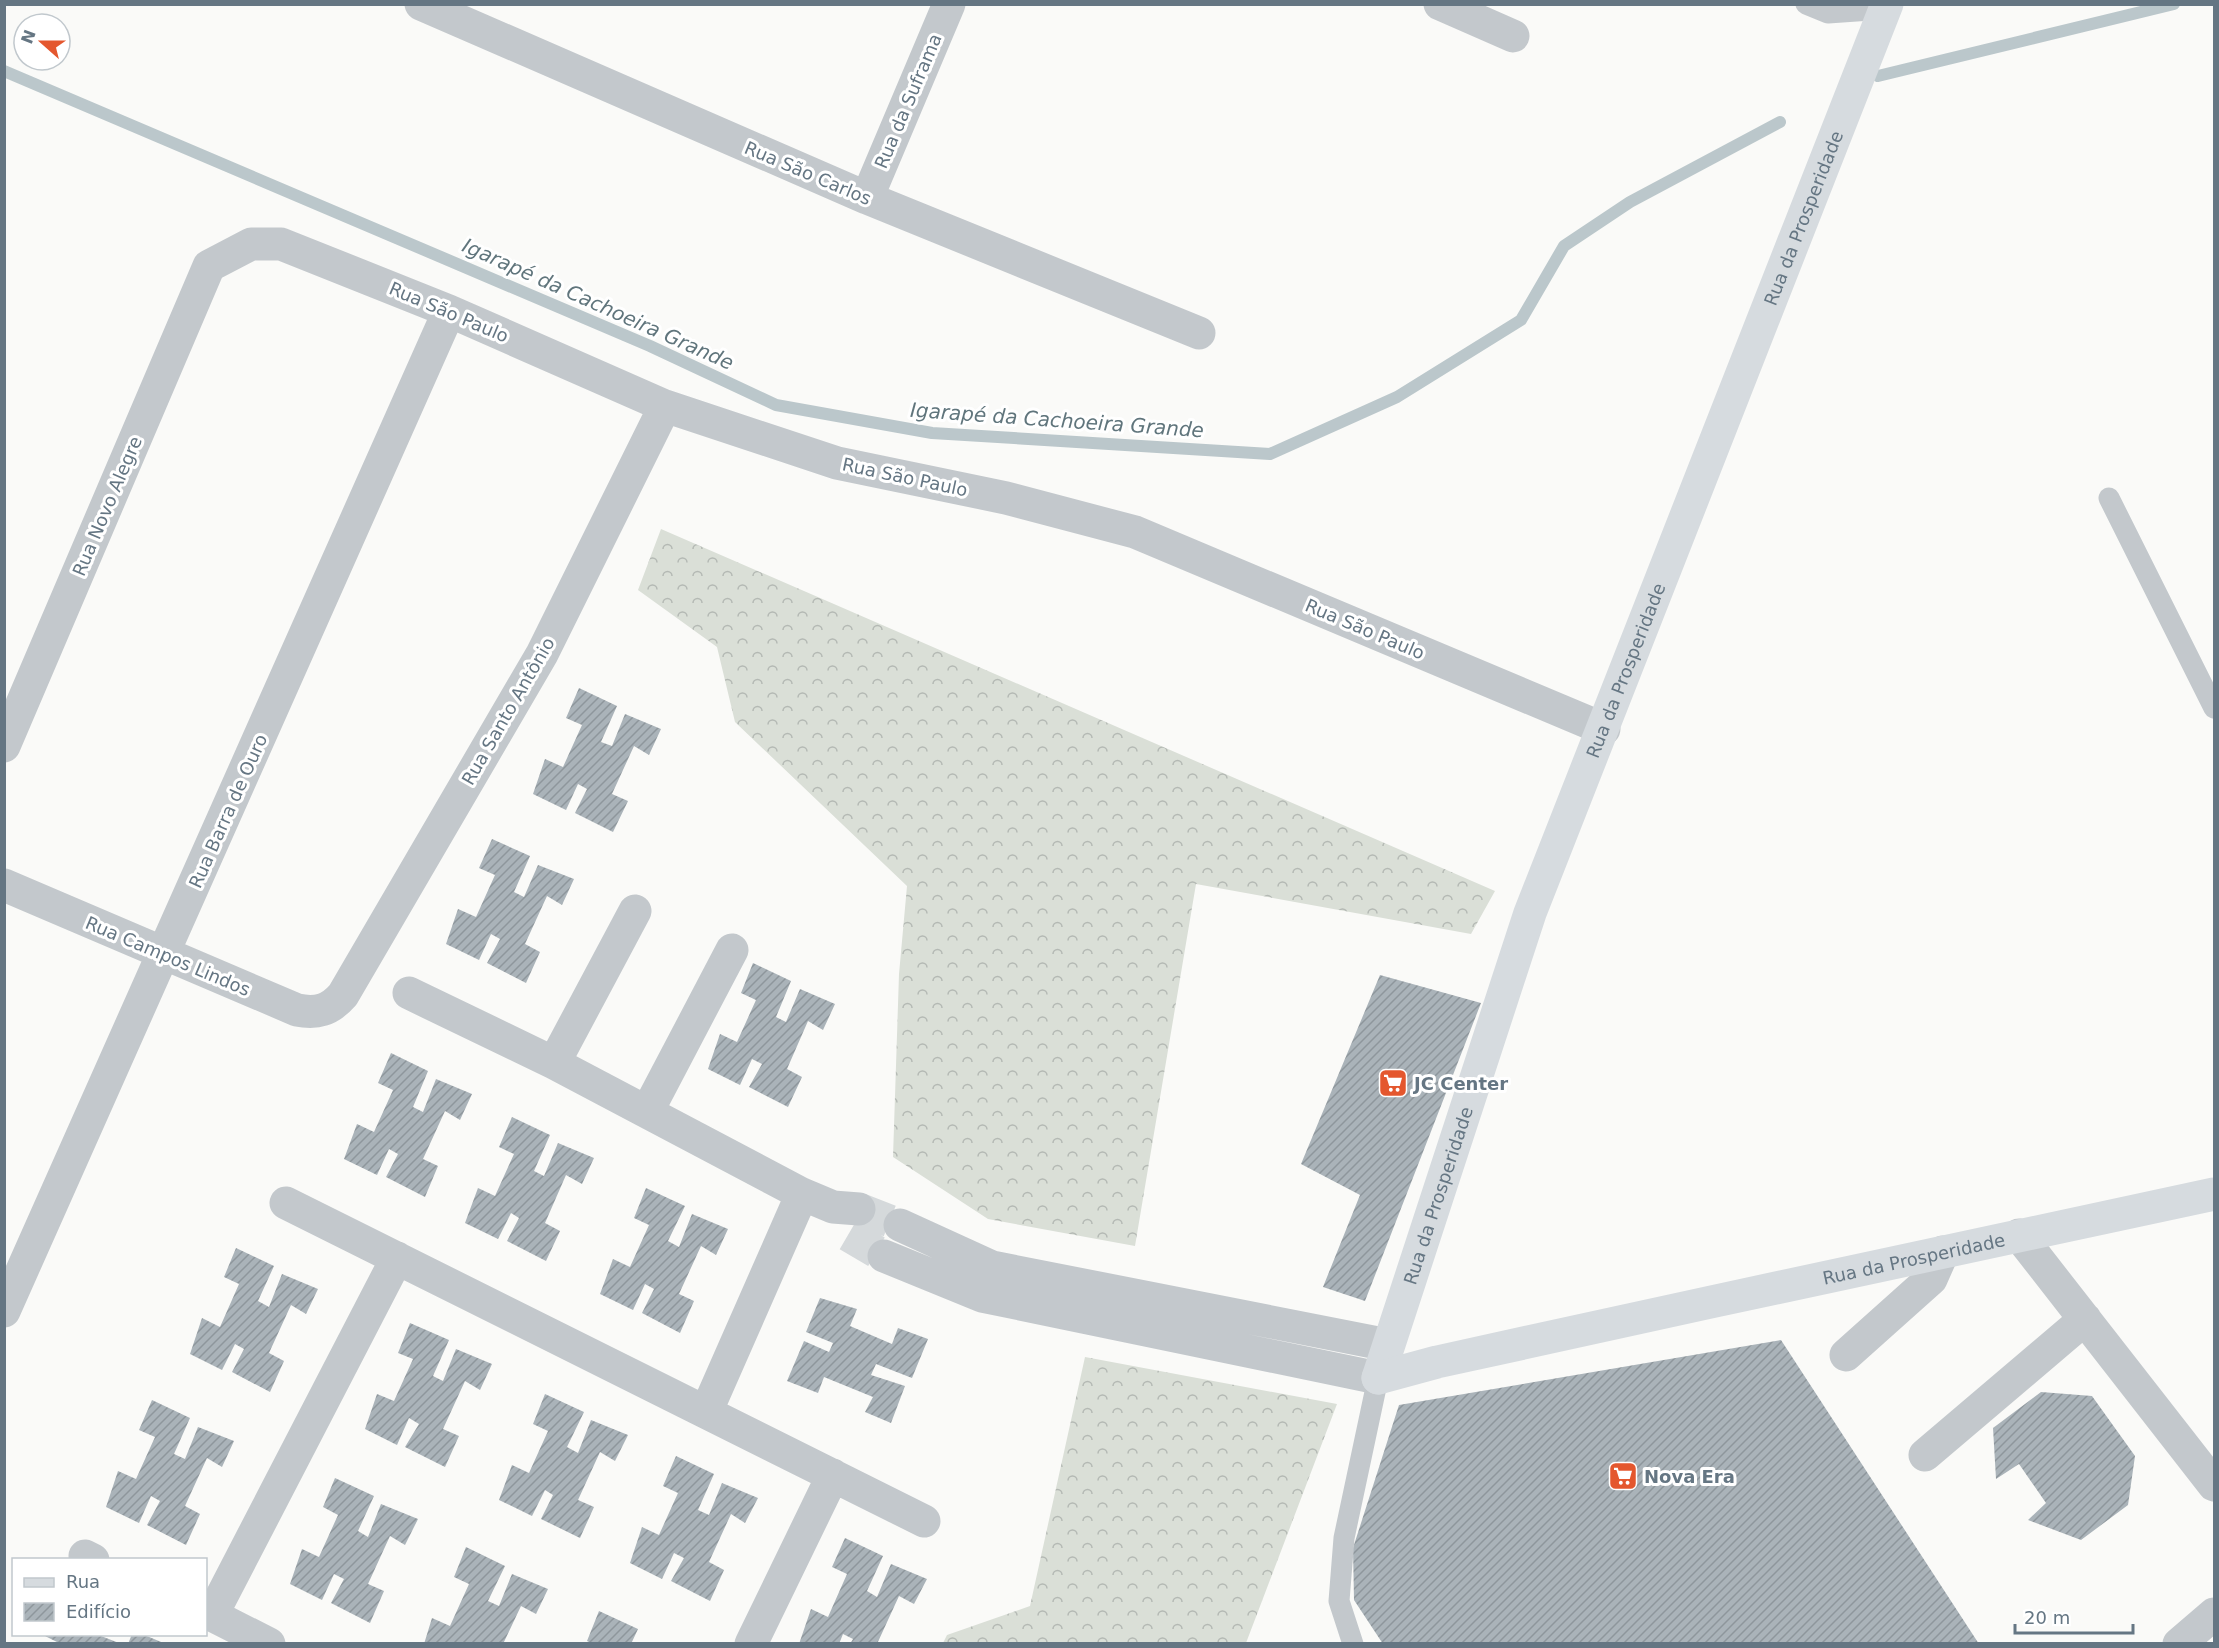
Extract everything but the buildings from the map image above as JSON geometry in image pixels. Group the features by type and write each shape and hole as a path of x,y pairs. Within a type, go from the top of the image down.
{"street":[{"name":"Rua São Carlos","path":"422,4 867,198 1199,333"},
{"name":"Rua da Suframa","path":"867,198 949,4"},
{"path":"1440,4 1513,36"},
{"name":"Rua da Prosperidade","path":"1378,1378 1530,913 1884,13"},
{"name":"Rua São Paulo","path":"209,267 251,244 281,244 449,311 665,406 837,463 1005,498 1135,532 1604,729"},
{"name":"Rua Novo Alegre","path":"4,746 209,267"},
{"name":"Rua Barra de Ouro","path":"4,1311 449,311"},
{"name":"Rua Santo Antônio","path":"333,1006 344,995 542,654 665,406"},
{"name":"Rua Campos Lindos","path":"4,885 297,1011 313,1013 333,1006"},
{"path":"554,1063 635,910"},
{"path":"647,1113 732,950"},
{"path":"409,993 554,1063 847,1217"},
{"path":"706,1410 802,1194"},
{"name":"Rua da Prosperidade","path":"1378,1378 1437,1362 2214,1194"},
{"path":"286,1203 706,1410 924,1521"},
{"path":"900,1225 987,1282 1389,1345 1437,1362"},
{"path":"2019,1235 2214,1485"},
{"path":"1846,1355 1931,1279 1943,1252"},
{"path":"884,1256 1378,1378"},
{"path":"251,1640 209,1613 397,1258"},
{"path":"1924,1455 2085,1319"},
{"path":"751,1644 833,1475"},
{"path":"2179,1644 2214,1614"}],"lane":[{"path":"1806,4 1828,12 1884,13"},
{"path":"2109,498 2214,708"},
{"path":"1353,1644 1339,1601 1344,1538 1378,1378"}],"green space":[{"path":"661,529 1495,891 1471,934 1196,884 1135,1246 988,1219 893,1157 899,974 907,886 735,722 717,647 638,590"},
{"path":"1085,1357 1337,1404 1246,1643 943,1643 947,1635 1030,1606"}],"waterway":[{"name":"Igarapé da Cachoeira Grande","path":"1878,76 2174,4"},
{"name":"Igarapé da Cachoeira Grande","path":"4,71 650,346 776,405 932,433 1270,454 1397,397 1521,320 1564,246 1630,202 1780,122"}],"tunnel":[{"path":"859,1209 900,1225"},
{"path":"848,1235 884,1256"}],"place":[{"name":"JC Center","path":"1393,1083"},
{"name":"Nova Era","path":"1623,1476"}]}
